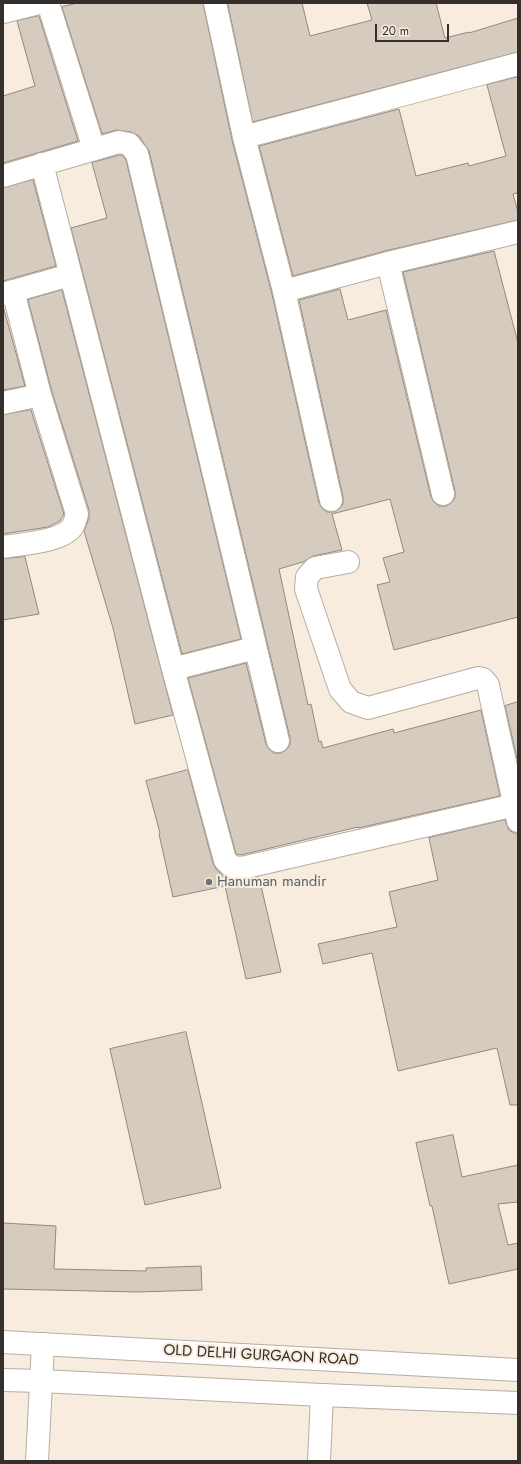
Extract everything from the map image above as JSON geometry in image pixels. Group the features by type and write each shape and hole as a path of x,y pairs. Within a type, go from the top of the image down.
{"street":[{"path":"3,12 39,3"},
{"path":"48,3 94,148"},
{"path":"216,3 244,137 284,291 331,500"},
{"path":"244,137 518,64"},
{"path":"3,176 94,148 119,142 129,144 137,154 278,741"},
{"path":"42,164 173,669 226,860 232,867 242,868 516,813 488,685 483,679 478,678 368,708 351,702 340,689 306,589 307,576 316,568 348,562"},
{"path":"284,291 388,263 518,232"},
{"path":"388,263 443,494"},
{"path":"3,547 35,543 63,535 73,526 77,514 8,293 70,275"},
{"path":"3,403 40,396"},
{"path":"173,669 255,648"},
{"name":"OLD DELHI GURGAON ROAD","path":"3,1342 518,1370"},
{"path":"37,1461 43,1344"},
{"path":"3,1380 322,1396 518,1403"},
{"path":"319,1461 322,1396"}],"building":[{"path":"78,3 203,3 232,140 272,294 319,503 327,512 333,512 339,509 343,504 343,497 299,300 340,289 348,320 386,310 431,497 439,506 446,506 455,498 455,491 403,272 494,251 518,343 518,617 394,650 377,585 390,582 383,558 404,552 390,499 332,514 342,550 313,556 303,562 279,569 308,705 311,704 319,742 321,741 323,748 393,729 394,733 481,710 500,796 358,827 241,855 236,854 188,678 246,663 266,744 274,753 281,753 290,745 290,738 149,151 139,136 131,132 116,130 102,134 62,7"},
{"path":"228,3 302,3 310,36 372,20 367,3 436,3 445,38 469,33 518,18 518,52 253,122"},
{"path":"39,16 78,141 3,163 3,96 35,86 17,21"},
{"path":"518,77 518,193 513,194 518,212 518,220 385,251 293,276 259,146 399,109 416,176 468,163 469,166 506,156 487,85"},
{"path":"122,155 126,160 241,639 182,654 71,228 107,218 92,163"},
{"path":"33,180 56,266 3,281 3,188"},
{"path":"62,290 173,715 135,724 113,628 84,531 89,518 89,510 52,392 28,300"},
{"path":"3,306 25,386 3,390"},
{"path":"31,410 64,514 60,521 48,527 3,534 3,415"},
{"path":"25,557 39,614 3,620 3,559"},
{"path":"518,702 518,763 505,706"},
{"path":"188,770 213,863 216,869 223,876 231,879 245,880 259,877 281,972 246,979 225,886 173,897 160,833 146,781"},
{"path":"505,820 509,830 514,833 518,833 518,1105 510,1105 497,1048 398,1071 372,953 323,964 318,944 397,927 389,892 438,880 429,838"},
{"path":"186,1032 221,1188 145,1205 110,1049"},
{"path":"453,1135 462,1177 518,1165 518,1202 498,1204 508,1245 518,1243 518,1269 449,1284 432,1206 430,1206 416,1143"},
{"path":"3,1223 56,1226 54,1269 146,1271 146,1268 201,1266 202,1290 138,1292 3,1289"}],"place":[{"name":"Hanuman mandir","path":"209,882"}]}
